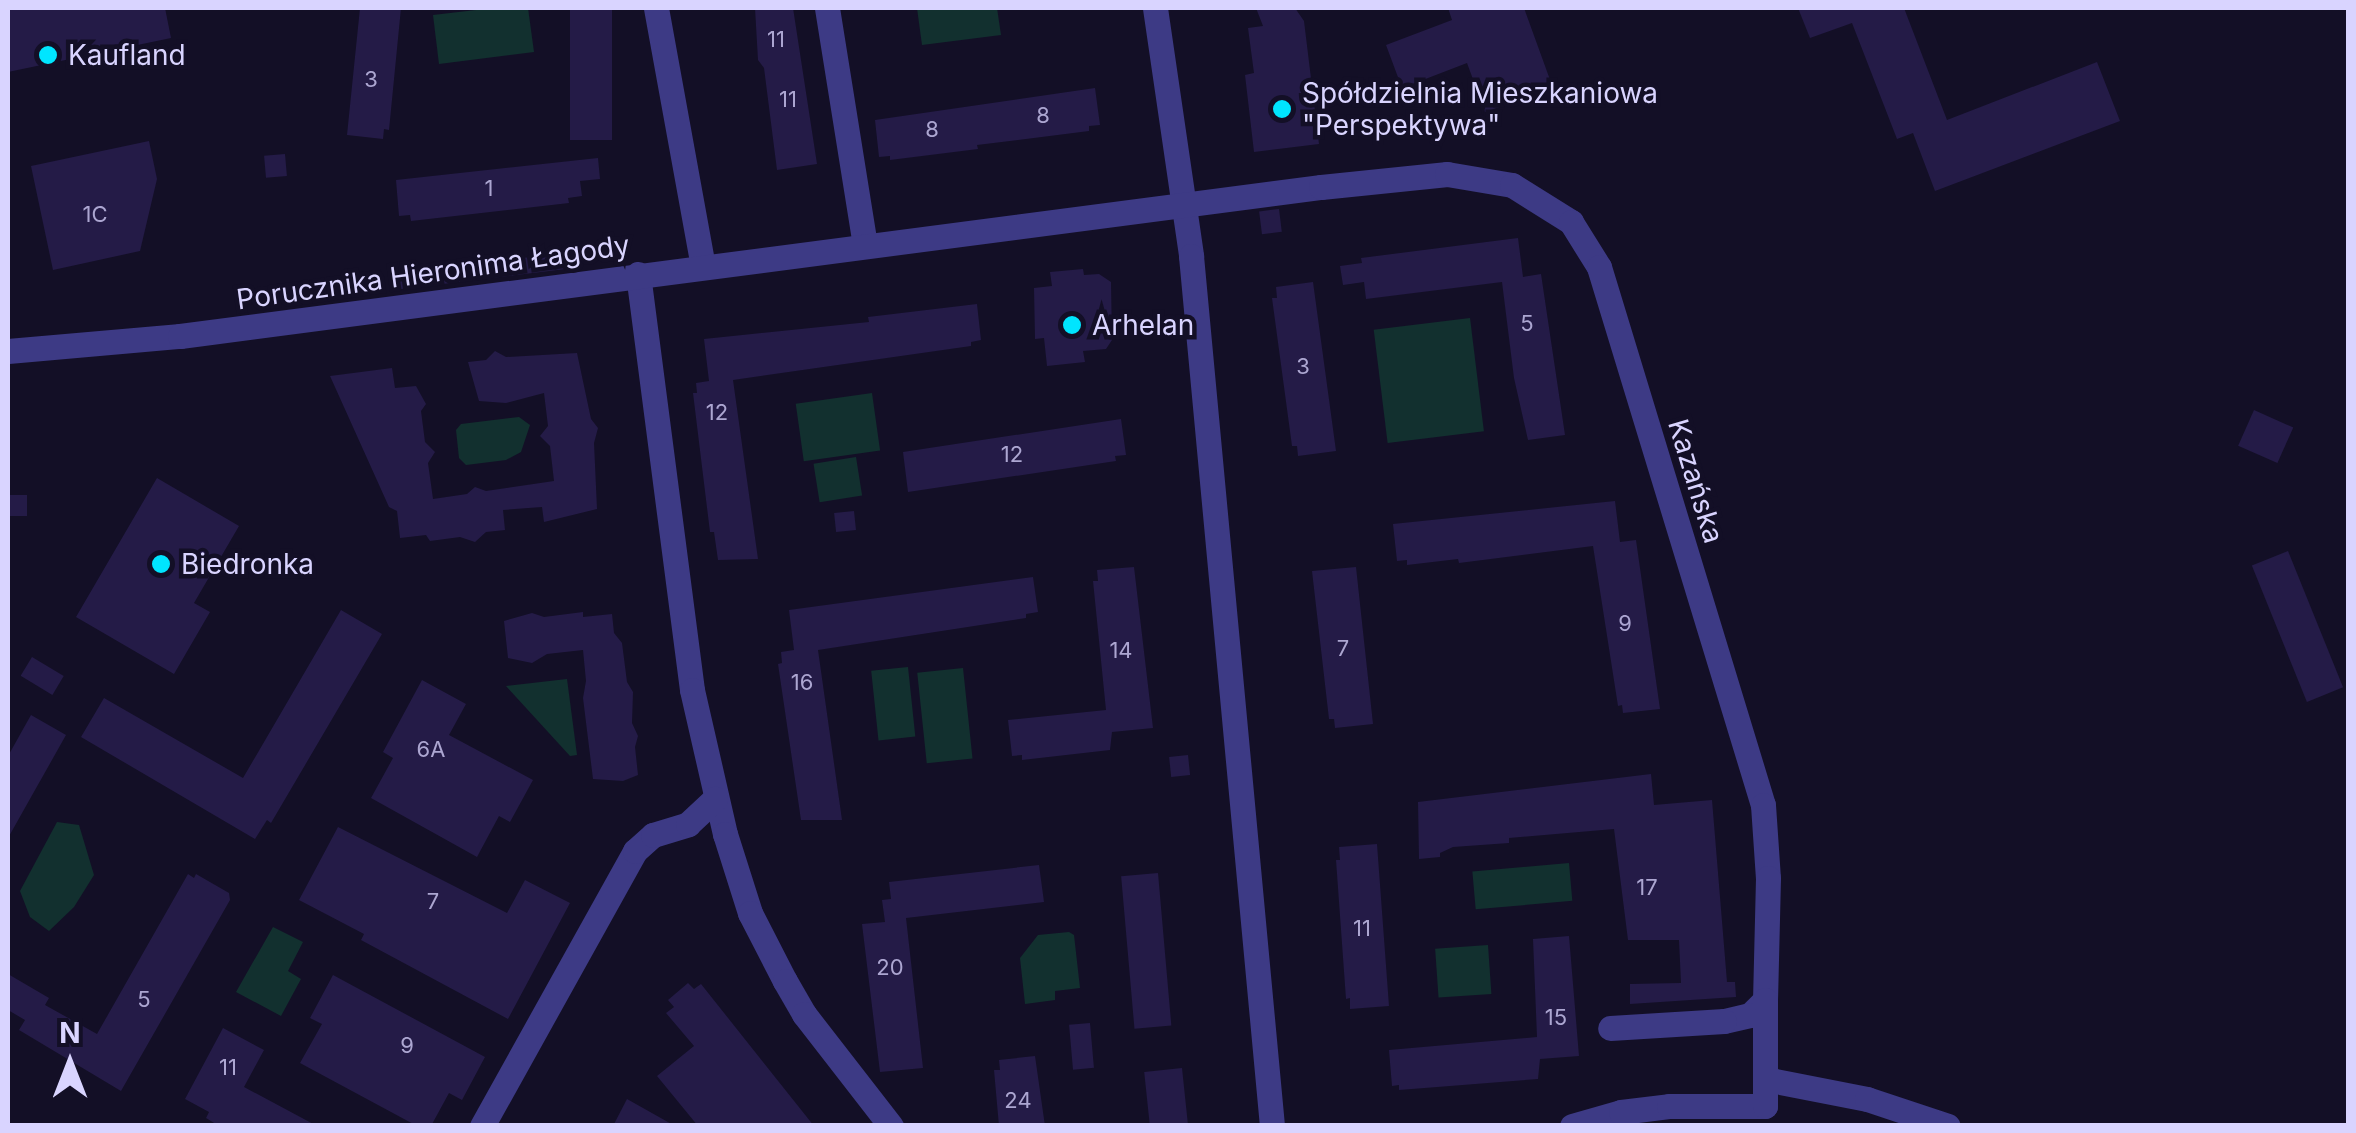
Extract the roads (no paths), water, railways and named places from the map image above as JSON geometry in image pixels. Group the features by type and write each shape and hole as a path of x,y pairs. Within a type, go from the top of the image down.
{"street":[{"path":"656,8 703,266"},
{"path":"826,8 865,245"},
{"path":"1155,8 1184,207 1272,1126"},
{"name":"Kazańska","path":"1184,207 1377,181 1471,175 1532,194 1582,236 1606,288 1763,805 1768,878 1765,1106 1668,1106 1621,1112 1572,1126"},
{"name":"Porucznika Hieronima Łagody","path":"8,351 180,336 638,274 1184,207"},
{"path":"638,274 692,690 725,834 750,913 785,981 815,1028 891,1126"},
{"path":"482,1126 635,851 653,835 688,824 715,799"},
{"path":"688,824 725,834"},
{"path":"1610,1028 1724,1021 1750,1015 1765,1000"},
{"path":"1765,1078 1867,1098 1948,1126"}],"place":[{"name":"Kaufland","path":"48,55"},
{"name":"Spółdzielnia Mieszkaniowa \"Perspektywa\"","path":"1282,109"},
{"name":"Arhelan","path":"1072,325"},
{"name":"Biedronka","path":"161,564"}]}
